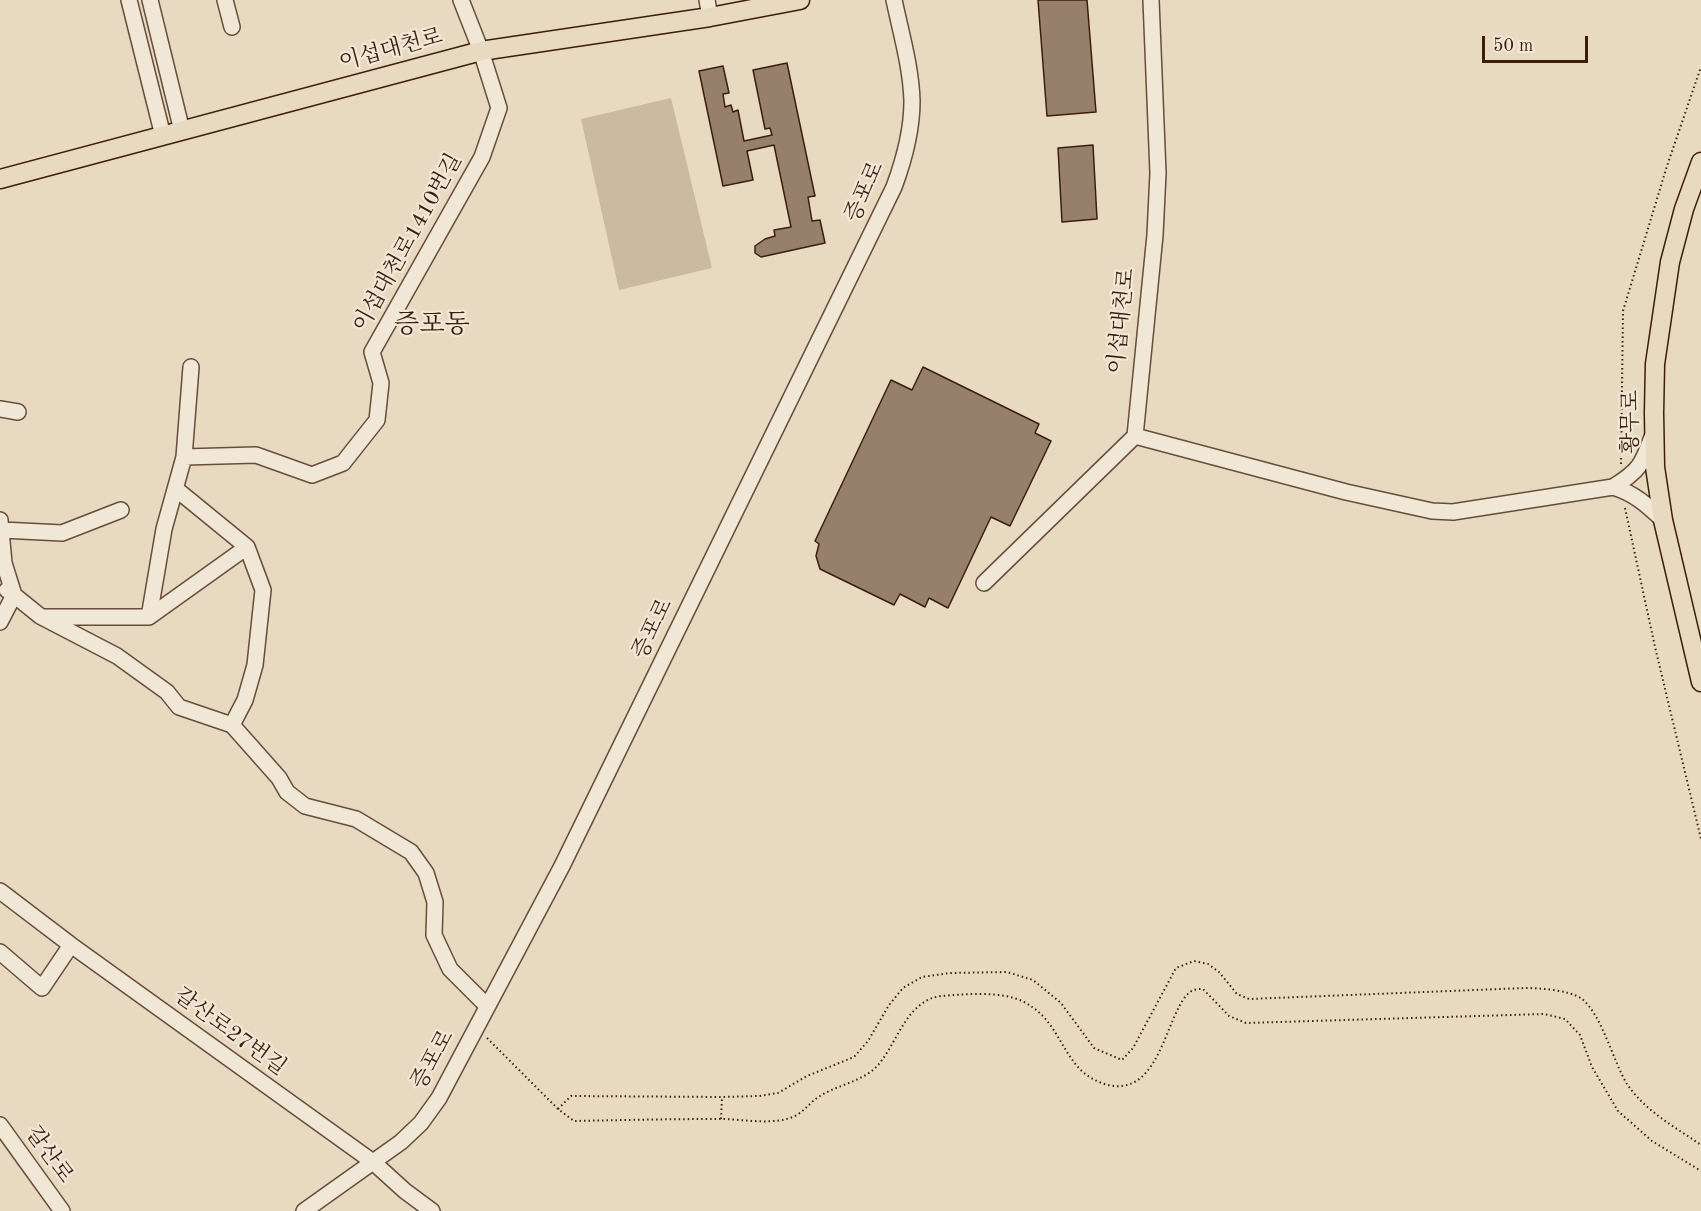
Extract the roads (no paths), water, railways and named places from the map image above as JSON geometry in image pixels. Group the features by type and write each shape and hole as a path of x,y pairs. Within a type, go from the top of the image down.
{"main road":[{"name":"이섭대천로","path":"0,179 481,51 708,8 800,0"},
{"name":"황무로","path":"1701,162 1684,209 1670,262 1655,364 1654,433 1655,467 1663,520 1701,682"}],"street":[{"path":"129,0 163,136"},
{"path":"150,0 182,130"},
{"path":"225,0 232,27"},
{"name":"이섭대천로1410번길","path":"183,457 256,455 312,475 343,463 377,420 381,383 372,352 482,157 499,108 481,51 461,0"},
{"name":"증포로","path":"304,1211 401,1142 421,1123 439,1098 562,866 894,187 909,132 912,102 908,66 894,0"},
{"name":"이섭대천로","path":"1135,436 1155,235 1158,173 1151,0"},
{"path":"149,617 164,529 183,457 191,367"},
{"path":"0,409 18,412"},
{"path":"984,583 1135,436 1346,492 1432,511 1453,512 1613,487 1633,475 1643,461 1654,433"},
{"path":"1613,487 1628,491 1663,520"},
{"path":"176,489 247,547 263,590 255,665 245,700 232,725"},
{"path":"0,622 14,595 3,563 1,525 62,533 121,510"},
{"path":"40,616 149,617 247,547"},
{"path":"0,585 40,616 117,656 167,692 179,707 232,725 279,778 287,792 304,806 356,819 411,852 426,873 435,902 435,935 450,969 487,1006"},
{"name":"갈산로27번길","path":"0,891 70,945 373,1162 405,1191 432,1211"},
{"path":"0,952 42,988 70,945"},
{"name":"갈산로","path":"0,1125 62,1211"}],"district":[{"name":"증포동","path":"432,325"}]}
